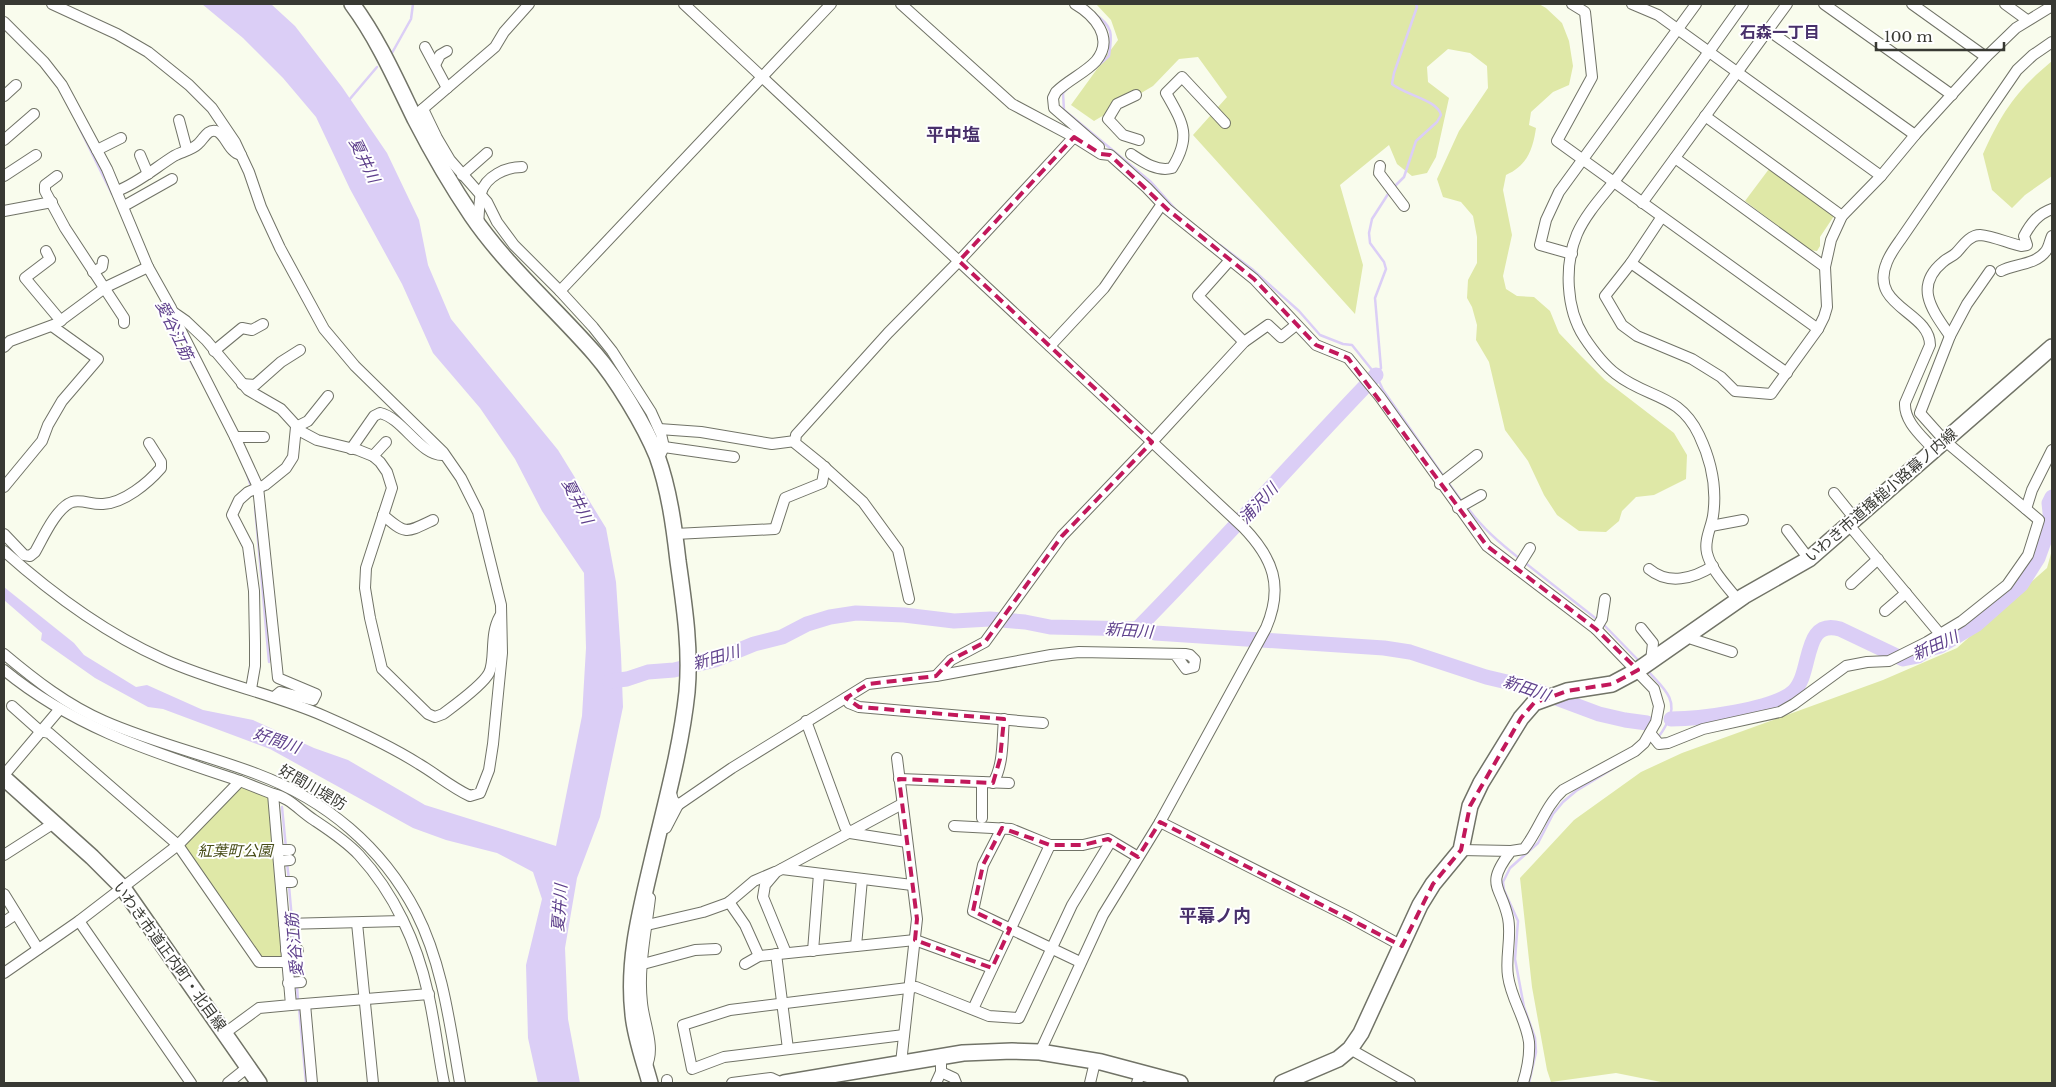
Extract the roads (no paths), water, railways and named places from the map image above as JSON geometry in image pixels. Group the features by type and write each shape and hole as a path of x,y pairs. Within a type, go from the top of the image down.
{"street":[{"path":"4,551 96,622 162,659 315,712 366,735 418,763 457,790 470,796 480,793 490,770 493,744 502,653 501,605 478,512 461,478 444,455 355,366 324,329 260,207 250,172 242,156 225,125 212,108 164,64 132,41 52,4"},
{"path":"352,4 362,17 401,88 462,175 488,202 497,222 514,245 593,326 612,351 651,412 659,429 688,639 687,692 670,787 639,910 635,935 633,1012 650,1083"},
{"path":"418,113 495,47 504,32 529,4"},
{"path":"684,4 1239,523 1258,542 1273,572 1275,588 1273,605 1266,628 1160,822 1102,915 1040,1052"},
{"path":"560,291 761,76 832,4"},
{"path":"901,4 1012,104 1074,137 1100,154 1110,155"},
{"path":"1075,4 1092,16 1099,24 1103,38 1103,47 1095,62 1056,92 1053,98 1054,108 1110,155 1162,204 1254,280 1316,345 1348,358 1368,382 1486,546 1644,666 1659,706 1654,736 1635,751 1563,790 1551,804 1524,849 1511,852 1461,850 1433,884 1420,906 1361,1033 1350,1049 1327,1065 1285,1083"},
{"path":"1572,4 1585,12 1592,77 1557,141 1661,218 1818,329"},
{"path":"1632,4 1658,15 1882,176"},
{"path":"1572,254 1540,245 1546,220 1559,192 1696,4"},
{"path":"1738,600 1713,566 1706,545 1714,504 1714,486 1711,469 1699,436 1684,412 1615,374 1583,336 1572,308 1569,272 1577,235 1588,214 1614,182 1742,4"},
{"path":"1642,203 1787,4"},
{"path":"1824,4 1952,95"},
{"path":"1912,4 1986,57"},
{"path":"2005,4 2027,20"},
{"path":"1661,218 1631,263 1605,296 1622,325 1637,336 1692,359 1721,377 1735,391 1771,394 1818,329 1827,307 1824,267 1831,240 1842,216 1882,176 1915,135 1986,57 2027,20 2052,6"},
{"path":"4,22 54,73 97,150 124,206 145,268 173,312 235,437 254,489 278,678 316,694 313,700 280,692 274,697"},
{"path":"1768,30 1915,135"},
{"path":"1654,736 1668,744 1704,729 1780,712 1846,666 1867,662 1889,661 1940,634 1962,621 1996,594 2019,571 2033,542 2039,520 1910,423 1905,412 1905,403 1930,345 1930,337 1927,330 1901,309 1889,296 1884,284 1886,263 1901,238 2018,70 2033,55 2052,42"},
{"path":"425,47 447,88"},
{"path":"435,65 440,56 447,51"},
{"path":"1131,154 1151,166 1172,168 1185,137 1178,115 1166,93 1182,77 1225,123"},
{"path":"4,96 16,85"},
{"path":"1122,166 1140,138 1123,135 1108,119 1117,104 1136,95"},
{"path":"418,113 455,191 478,224 518,273 597,356 661,453"},
{"path":"4,140 34,114"},
{"path":"1705,116 1842,216"},
{"path":"179,120 187,150"},
{"path":"117,191 197,145 206,134 217,132 233,151 242,156"},
{"path":"909,599 898,550 863,502 825,467 795,443 796,435 869,354 959,261 1074,137"},
{"path":"97,150 121,138"},
{"path":"462,175 487,153"},
{"path":"4,176 36,155"},
{"path":"140,155 148,174"},
{"path":"1674,158 1824,267"},
{"path":"1380,166 1379,173 1404,206"},
{"path":"478,224 483,188 500,171 522,167"},
{"path":"57,176 45,185 45,191 65,228 124,318 124,323"},
{"path":"124,206 172,179"},
{"path":"4,211 52,202"},
{"path":"1050,346 1104,288 1162,204"},
{"path":"1950,336 1934,313 1927,298 1930,279 1938,267 1974,236 1979,235 2021,246 2027,244 2024,236 2031,224 2038,216 2052,209"},
{"path":"2001,271 2019,266 2044,253 2052,236"},
{"path":"4,487 42,441 48,425 62,401 98,359 56,323 25,278 50,259 46,251"},
{"path":"2044,253 2052,262"},
{"path":"93,272 102,267 103,260"},
{"path":"1230,260 1198,296 1244,342"},
{"path":"1631,263 1787,373"},
{"path":"4,347 10,342 56,323 104,288 145,268"},
{"path":"1940,445 1920,413 1950,336 1967,304 1990,271"},
{"path":"173,312 186,321 248,390 282,410 296,427 317,440 372,456 380,462 387,472 392,488 370,550 365,576 370,618 382,669 428,714 435,717 443,714 484,680 490,671 496,625 501,615"},
{"path":"214,351 242,328 252,330 263,324"},
{"path":"936,676 950,660 985,642 1062,536 1244,342 1268,325 1281,337 1296,325"},
{"name":"いわき市道搔槌小路幕ノ内線","path":"1461,850 1470,806 1481,784 1521,718 1534,704 1567,691 1612,684 1644,666 1738,600 1809,559 2052,347"},
{"path":"242,384 256,385 281,362 300,350"},
{"path":"296,427 308,421 328,396"},
{"path":"351,449 374,416 380,412 397,422 427,449 444,455"},
{"path":"251,689 255,657 254,591 248,546 232,515 239,500 279,475 290,463 293,457 296,427"},
{"path":"659,429 701,432 772,444 795,441"},
{"path":"235,437 264,437"},
{"path":"372,456 386,442"},
{"path":"4,534 24,555 30,556 36,552 57,515 72,502 86,501 102,504 125,497 162,468 161,462 149,443"},
{"path":"2026,509 2032,490 2052,450"},
{"path":"661,453 734,457"},
{"path":"1440,484 1477,455"},
{"path":"675,534 775,529 785,498 822,482 825,467"},
{"path":"1834,493 1878,559 1940,634"},
{"path":"1458,508 1481,495"},
{"path":"383,515 400,530 414,530 433,520"},
{"path":"1711,526 1743,520"},
{"path":"1787,530 1809,559"},
{"path":"1517,569 1530,548"},
{"path":"1851,584 1878,559"},
{"path":"1649,569 1663,578 1683,578 1706,571 1713,566"},
{"path":"1885,611 1906,593"},
{"path":"1596,630 1602,619 1605,600"},
{"path":"1641,628 1653,643 1644,666"},
{"path":"1688,636 1732,652"},
{"path":"646,1067 651,1054 641,1001 650,892 667,824 678,805 732,768 868,684 936,676 1051,655 1079,652 1174,654"},
{"name":"好間川堤防","path":"4,654 55,694 82,710 150,740 268,778 321,807 358,834 398,880 416,914 436,965 446,1002 460,1083"},
{"path":"4,670 31,692 59,710 105,733 152,752 283,796 294,807 333,832 358,853 382,883 419,956 429,994 444,1083"},
{"path":"846,698 849,703 859,707 1043,722"},
{"path":"12,706 40,731 49,733 178,845 259,962 287,962"},
{"path":"4,777 59,710"},
{"path":"993,783 998,775 1004,719"},
{"path":"806,721 844,827 850,833 907,842"},
{"path":"897,758 917,919 900,1063"},
{"name":"いわき市道正内町・北目線","path":"4,777 123,888 259,1083"},
{"path":"899,780 1009,783"},
{"path":"4,973 79,921 178,845 240,782"},
{"path":"982,782 982,818"},
{"path":"670,787 673,800 678,805"},
{"path":"273,794 281,882 290,924 286,950 288,983 297,1004 312,1083"},
{"path":"647,925 703,912 729,902 754,882 902,804"},
{"path":"1160,822 1349,917 1402,946"},
{"path":"4,855 54,823"},
{"path":"954,826 1011,829 1050,845 1083,845 1108,839 1138,857"},
{"path":"1002,828 983,865 973,911 1080,962"},
{"path":"904,1035 724,1057 692,1069 683,1025 730,1010 910,987 916,987 990,1016 1019,1018 1072,905 1111,841"},
{"path":"973,1009 1050,845"},
{"path":"1511,852 1501,864 1496,882 1509,920 1508,974 1511,992 1528,1040 1529,1056 1523,1083"},
{"path":"278,855 290,855"},
{"path":"779,870 912,885"},
{"path":"779,870 765,886 763,897 781,954 783,1004 788,1049"},
{"path":"812,951 819,874"},
{"path":"856,946 862,879"},
{"path":"281,882 292,882"},
{"path":"4,894 38,949"},
{"path":"729,902 745,925 759,956"},
{"path":"4,922 16,914"},
{"path":"290,924 402,920"},
{"path":"79,921 191,1083"},
{"path":"357,923 373,1083"},
{"path":"745,964 759,956 915,940 992,968"},
{"path":"643,964 694,950 716,949"},
{"path":"286,950 298,950"},
{"path":"288,983 301,982"},
{"path":"225,1033 259,1008 429,994"},
{"path":"1350,1049 1410,1083"},
{"path":"732,1083 771,1078 783,1083 941,1056 983,1052 1040,1052 1095,1062 1139,1077 1180,1083"},
{"path":"936,1083 941,1072 941,1056"},
{"path":"1090,1083 1095,1062"},
{"path":"228,1083 248,1067"},
{"path":"941,1072 954,1078 956,1083"}],"water":[{"path":"202,4 271,4 295,26 342,87 387,153 419,220 428,265 451,319 558,450 606,528 616,582 623,707 600,817 577,878 565,948 568,1019 580,1083 538,1083 528,1038 526,965 542,899 533,872 497,853 446,840 413,828 270,749 163,709 148,707 95,678 41,640 42,633 4,600 4,587 74,643 84,655 136,687 147,685 203,710 253,720 314,748 348,760 425,805 556,846 582,716 586,648 584,573 542,511 515,459 480,408 433,353 402,284 350,189 316,117 283,78 243,38"}],"waterway":[{"path":"392,53 411,19 413,4"},
{"path":"1394,187 1404,177 1416,141 1437,122 1441,115 1434,105 1392,84 1417,7 1416,4"},
{"path":"1092,71 1109,56 1111,42 1109,27 1095,14"},
{"path":"349,100 377,67"},
{"path":"1067,89 1063,93 1064,110 1151,182 1177,211"},
{"name":"愛谷江筋","path":"78,125 112,194"},
{"path":"1376,375 1381,368 1375,298 1386,269 1384,262 1370,243 1369,233 1372,219 1390,191"},
{"path":"1220,245 1252,269 1299,311 1320,335 1343,344 1352,345 1376,375 1383,390 1444,477"},
{"name":"愛谷江筋","path":"164,305 169,316"},
{"name":"愛谷江筋","path":"183,346 194,368"},
{"name":"浦沢川","path":"1137,629 1376,375"},
{"name":"愛谷江筋","path":"247,474 251,487"},
{"path":"1447,481 1463,503"},
{"name":"新田川","path":"1671,719 1735,712 1784,698 1794,691 1800,682 1810,649 1819,631 1828,628 1840,629 1903,659 1918,656 1929,649 1940,646 1977,624 2021,585 2038,558 2051,522 2049,503 2052,497"},
{"name":"愛谷江筋","path":"255,507 269,662"},
{"path":"1467,507 1498,541 1520,559"},
{"path":"1524,562 1599,621"},
{"name":"新田川","path":"610,681 627,679 648,672 674,670 715,660 754,644 782,637 807,624 830,617 856,613 904,615 954,621 990,619 1025,622 1050,627 1137,629 1155,633 1384,648 1410,652 1486,677 1524,686 1599,714 1647,723"},
{"path":"1603,624 1641,663"},
{"path":"1648,671 1667,694 1671,706 1668,721 1658,737"},
{"path":"1529,1083 1536,1052 1535,1038 1524,1007 1515,959 1518,921 1504,890 1503,882 1510,868 1538,843 1553,814 1563,802 1576,791 1619,765"},
{"name":"愛谷江筋","path":"282,807 286,848"},
{"name":"愛谷江筋","path":"287,863 289,880"},
{"name":"愛谷江筋","path":"289,886 292,920"},
{"name":"愛谷江筋","path":"292,926 294,948"},
{"name":"愛谷江筋","path":"294,953 296,980"},
{"name":"愛谷江筋","path":"297,985 298,1002"},
{"name":"愛谷江筋","path":"299,1008 306,1083"}],"district":[{"name":"石森一丁目","path":"1780,32"},
{"name":"平中塩","path":"953,135"},
{"name":"平幕ノ内","path":"1215,916"}],"water label":[{"name":"夏井川","path":"365,160"},
{"name":"夏井川","path":"578,501"},
{"name":"好間川","path":"277,740"},
{"name":"夏井川","path":"559,908"}],"park label":[{"name":"紅葉町公園","path":"235,850"}]}
